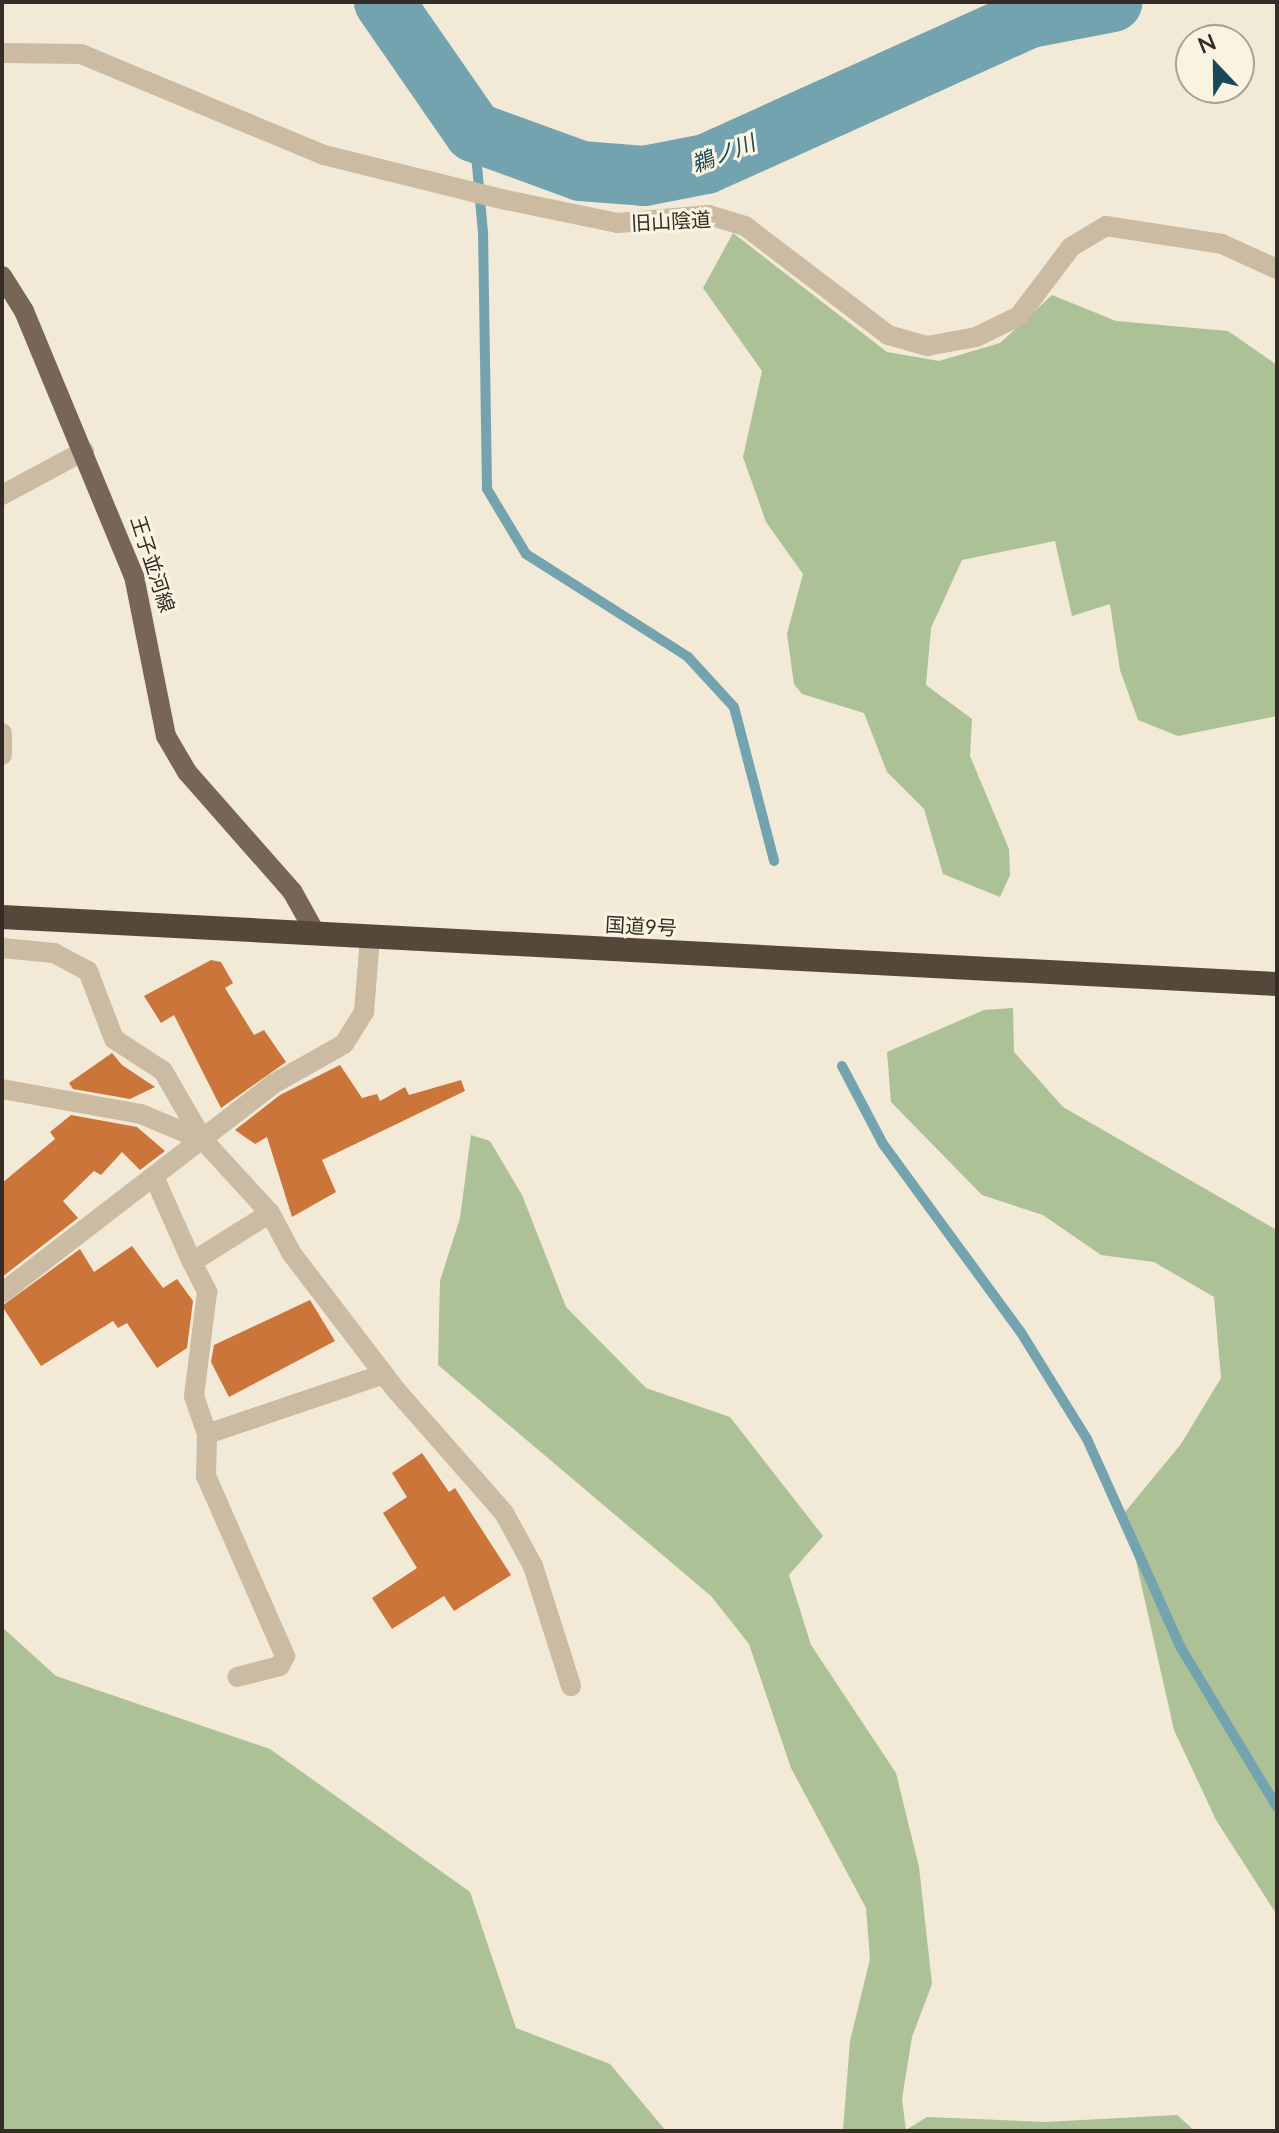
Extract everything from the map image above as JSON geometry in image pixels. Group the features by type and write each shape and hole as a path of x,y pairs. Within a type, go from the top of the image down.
{"highway":[{"name":"国道9号","path":"2,917 1277,984"}],"main road":[{"name":"王子並河線","path":"2,276 84,451 143,601 166,736 187,772 292,891 316,934"}],"street":[{"name":"旧山陰道","path":"2,53 81,54 324,155 506,200 618,223 709,215 745,226 888,335 927,346 976,337 1019,316 1071,247 1106,226 1222,244 1277,269"},
{"path":"2,495 84,451"},
{"path":"2,733 2,755"},
{"path":"2,1293 155,1179 273,1084 344,1044 364,1012 370,937"},
{"path":"2,948 54,953 88,971 114,1039 163,1071 203,1140 270,1213 292,1254 384,1374 504,1513 533,1566 571,1686"},
{"path":"2,1089 150,1116 203,1140"},
{"path":"155,1179 207,1292 194,1396 207,1434 206,1476 285,1656 280,1666 237,1677"},
{"path":"192,1262 270,1213"},
{"path":"207,1434 384,1374"}],"green space":[{"path":"733,233 887,352 939,361 1000,343 1052,295 1116,321 1228,331 1277,365 1277,716 1178,736 1138,720 1120,670 1110,604 1072,616 1055,541 962,560 931,628 926,685 972,719 970,756 1009,849 1010,875 1000,897 943,874 924,809 887,772 864,713 802,694 794,684 787,634 803,574 766,522 743,457 762,371 703,288"},
{"path":"1013,1008 1014,1052 1063,1107 1277,1230 1277,1915 1216,1820 1174,1730 1125,1512 1181,1444 1221,1378 1214,1297 1154,1262 1101,1255 1043,1215 982,1195 891,1102 887,1052 984,1010"},
{"path":"471,1135 490,1141 522,1195 566,1307 646,1388 730,1417 823,1536 789,1575 811,1645 896,1773 919,1867 932,1984 912,2037 902,2099 906,2130 927,2117 1045,2122 1177,2115 1195,2131 843,2131 850,2041 870,1959 866,1908 791,1768 749,1644 711,1596 438,1365 440,1281 460,1218"},
{"path":"2,1627 56,1676 270,1749 470,1892 516,2028 610,2064 666,2131 2,2131"}],"building":[{"path":"211,960 221,962 233,983 225,988 254,1035 264,1030 286,1062 221,1108 174,1015 161,1023 144,996"},
{"path":"112,1053 122,1065 155,1087 130,1099 73,1089 69,1083"},
{"path":"340,1065 362,1098 377,1094 380,1101 405,1087 409,1095 461,1080 465,1091 322,1160 336,1192 292,1217 267,1137 255,1144 235,1130 280,1095"},
{"path":"71,1115 137,1127 165,1151 140,1170 122,1152 101,1175 94,1171 63,1201 78,1218 2,1277 2,1183 55,1139 50,1132"},
{"path":"132,1246 163,1288 177,1279 193,1301 187,1348 157,1368 127,1323 118,1328 113,1321 41,1366 2,1306 80,1249 94,1272"},
{"path":"310,1300 335,1341 229,1397 211,1362 214,1345"},
{"path":"422,1453 449,1492 455,1488 511,1575 454,1611 444,1596 392,1629 372,1598 417,1568 383,1513 407,1497 392,1473"}],"waterway":[{"name":"鵜ノ川","path":"384,2 474,132 581,171 644,176 706,164 1030,18 1112,2"},
{"path":"474,132 483,232 487,489 526,554 688,657 734,707 774,861"},
{"path":"842,1066 883,1144 1020,1331 1087,1439 1181,1648 1277,1807"}]}
